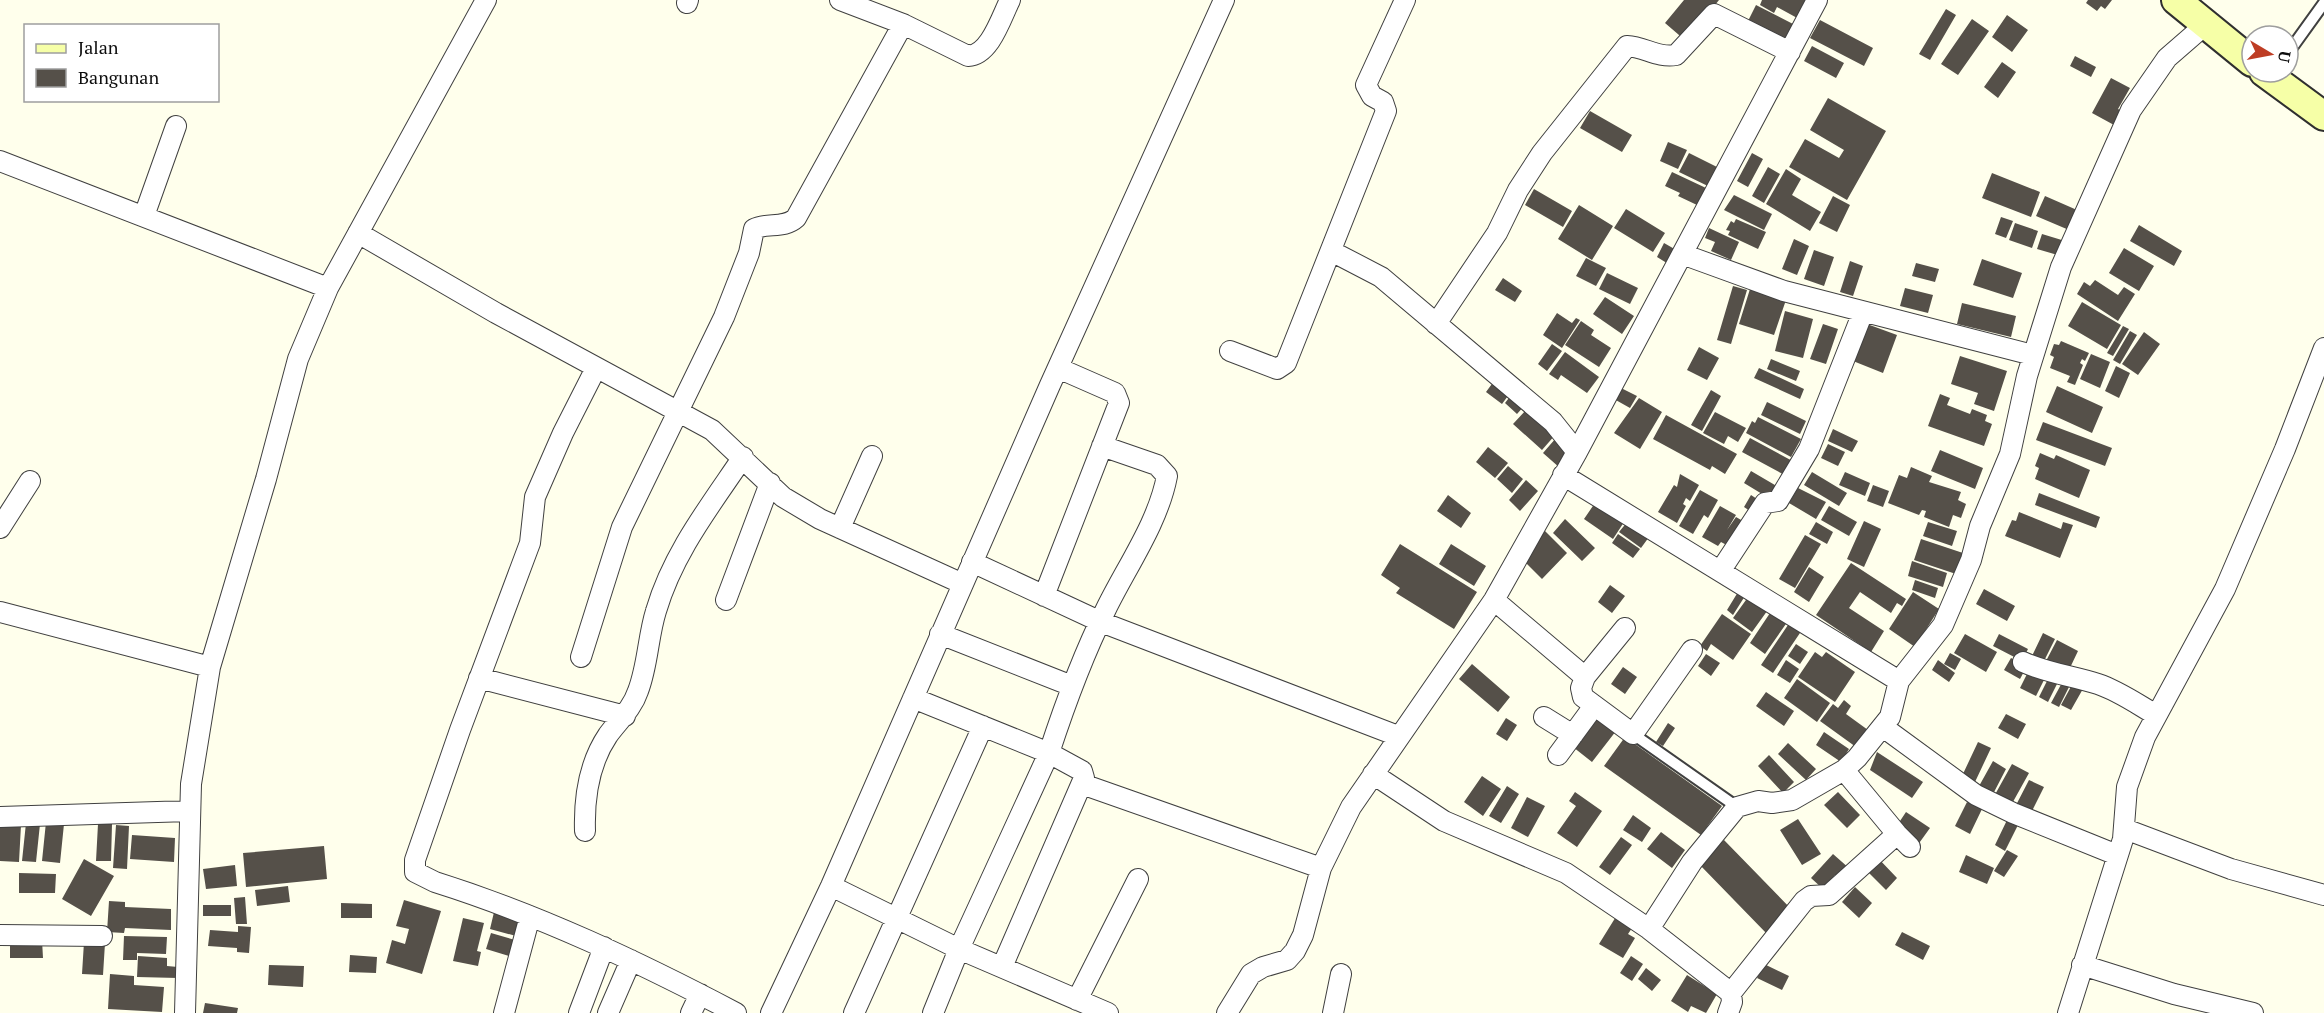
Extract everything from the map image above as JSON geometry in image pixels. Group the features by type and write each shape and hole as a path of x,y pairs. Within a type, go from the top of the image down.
{"main road":[{"path":"2176,0 2240,52"},
{"path":"2282,84 2324,116"}],"street":[{"path":"185,1013 190,784 210,667 266,479 298,359 328,288 486,0"},
{"path":"840,0 903,24 968,56 976,56 984,49 1010,0"},
{"path":"771,1013 831,886 940,634 1224,0"},
{"path":"1230,351 1277,369 1282,368 1386,111 1383,102 1372,96 1366,86 1405,0"},
{"path":"1227,1013 1251,974 1263,966 1287,960 1295,951 1303,935 1321,868 1351,807 1494,600 1577,452 1817,0"},
{"path":"1436,324 1497,233 1518,190 1542,153 1628,46 1636,46 1654,55 1676,55 1714,14 1790,52"},
{"path":"581,657 622,527 724,317 749,253 754,229 762,225 785,224 796,218 903,24"},
{"path":"1649,929 1692,862 1737,807 1758,801 1772,803 1792,800 1844,770 1883,728 1890,717 1899,681 1943,625 1971,560 1980,526 2010,454 2033,356 2061,267 2131,110 2167,58 2205,25"},
{"path":"144,216 176,126"},
{"path":"0,161 328,288"},
{"path":"358,233 596,368 712,430 783,497 840,528 963,584"},
{"path":"1330,251 1381,277 1553,422 1577,452"},
{"path":"1682,254 1784,291 2033,356"},
{"path":"1721,570 1765,503 1778,501 1809,449 1863,312"},
{"path":"2068,1013 2125,829 2127,787 2156,715 2225,589 2285,450 2324,348"},
{"path":"596,368 563,433 535,497 530,543 479,678 415,860 415,872 435,882 530,916 604,947 736,1013"},
{"path":"1044,596 1119,403 1119,398 1115,393 1058,368"},
{"path":"933,1013 959,949 1049,753 1072,686 1101,622 1156,513 1167,476 1157,465 1102,446"},
{"path":"840,528 872,456"},
{"path":"585,831 588,789 599,750 625,716 638,690 656,610 672,570 695,525 743,457"},
{"path":"1563,475 1899,681"},
{"path":"0,528 30,480"},
{"path":"726,600 770,483"},
{"path":"972,562 1101,622 1398,736"},
{"path":"1494,600 1585,677"},
{"path":"0,612 210,667"},
{"path":"1625,628 1585,677 1581,688 1583,697 1633,734 1692,650"},
{"path":"940,634 1072,686"},
{"path":"2023,662 2043,671 2071,676 2118,692 2156,715"},
{"path":"479,678 625,716"},
{"path":"913,698 1049,753 1082,771 1084,776 1002,967"},
{"path":"1558,755 1594,706"},
{"path":"1544,717 1573,735"},
{"path":"854,1013 983,726"},
{"path":"1883,728 1942,768 1976,795 2013,813 2117,855"},
{"path":"1373,774 1444,821 1566,873 1649,929 1732,1007 1804,901 1811,897 1829,895 1904,840 1844,770"},
{"path":"1082,784 1321,868"},
{"path":"0,817 189,811"},
{"path":"2125,829 2223,867 2324,895"},
{"path":"1077,1000 1138,879"},
{"path":"831,886 959,949 1108,1013"},
{"path":"504,1013 530,916"},
{"path":"0,935 102,936"},
{"path":"579,1013 604,947"},
{"path":"608,1013 631,960"},
{"path":"2082,965 2174,994 2253,1013"},
{"path":"1333,1013 1341,974"},
{"path":"690,1013 700,994"}],"lane":[{"path":"2300,36 2324,3"},
{"path":"1633,734 1737,807"}],"building":[{"path":"1684,0 1719,0 1686,41 1665,23"},
{"path":"1762,0 1809,0 1799,19 1777,7 1774,13 1760,5"},
{"path":"2088,0 2112,0 2105,9 2101,6 2097,11 2086,3"},
{"path":"1756,5 1795,25 1787,42 1745,27"},
{"path":"1946,9 1956,15 1930,60 1919,54"},
{"path":"2007,15 2028,30 2012,52 1992,37"},
{"path":"1972,19 1989,31 1958,75 1941,64"},
{"path":"1820,20 1873,48 1864,66 1810,38"},
{"path":"1812,46 1844,63 1836,78 1804,61"},
{"path":"2075,56 2096,67 2091,77 2070,66"},
{"path":"2002,62 2016,72 1998,98 1984,87"},
{"path":"2111,78 2130,88 2118,109 2122,111 2114,125 2092,113"},
{"path":"1828,98 1886,131 1847,200 1789,167 1805,139 1839,158 1844,150 1810,130"},
{"path":"1590,111 1632,135 1622,152 1580,128"},
{"path":"1668,142 1687,150 1678,169 1660,161"},
{"path":"1689,153 1723,170 1714,189 1679,172"},
{"path":"1752,153 1763,159 1748,187 1737,181"},
{"path":"1768,167 1780,174 1764,203 1752,196"},
{"path":"1786,169 1801,179 1792,195 1821,212 1810,231 1766,204"},
{"path":"1672,172 1706,188 1697,205 1678,196 1680,193 1665,186"},
{"path":"1992,173 2040,192 2031,217 1982,198"},
{"path":"1534,189 1572,211 1563,227 1525,205"},
{"path":"1734,195 1772,214 1764,230 1724,210"},
{"path":"1833,196 1850,205 1837,232 1819,223"},
{"path":"2045,196 2077,210 2069,230 2036,216"},
{"path":"1579,205 1613,226 1592,260 1558,239"},
{"path":"1626,209 1665,233 1653,252 1614,228"},
{"path":"2001,217 2013,221 2006,238 1995,234"},
{"path":"1736,219 1766,232 1758,249 1728,235 1730,231 1726,230 1731,221 1734,223"},
{"path":"2015,223 2038,231 2032,248 2009,240"},
{"path":"2139,225 2182,251 2174,266 2130,241"},
{"path":"1709,228 1739,242 1731,260 1711,251 1715,242 1705,238"},
{"path":"2042,234 2065,241 2061,256 2037,249"},
{"path":"1794,239 1809,246 1797,275 1782,269"},
{"path":"1664,243 1678,251 1670,265 1657,257"},
{"path":"2124,248 2154,266 2139,291 2109,273"},
{"path":"1814,250 1834,257 1824,286 1804,279"},
{"path":"1586,258 1606,268 1596,286 1576,276"},
{"path":"1982,259 2022,273 2013,298 1973,285"},
{"path":"1850,261 1863,266 1853,296 1840,292"},
{"path":"1916,263 1939,269 1935,282 1912,276"},
{"path":"1607,273 1638,288 1630,304 1599,289"},
{"path":"1503,278 1522,291 1515,302 1495,290"},
{"path":"2095,280 2118,295 2124,287 2135,294 2118,321 2077,294 2084,282 2090,286"},
{"path":"1733,286 1747,290 1731,344 1717,340"},
{"path":"1905,288 1933,295 1928,313 1900,306"},
{"path":"1750,289 1786,300 1774,335 1739,324"},
{"path":"1605,297 1634,316 1622,334 1593,314"},
{"path":"2082,302 2121,325 2107,349 2068,326"},
{"path":"1962,303 2016,316 2011,337 1957,324"},
{"path":"1785,311 1813,319 1803,358 1775,351"},
{"path":"1557,313 1572,323 1576,318 1580,320 1562,348 1543,335"},
{"path":"1581,321 1594,330 1591,335 1611,348 1599,367 1565,345"},
{"path":"1823,324 1838,329 1826,364 1810,359"},
{"path":"1867,324 1897,335 1883,373 1853,361"},
{"path":"2123,326 2129,329 2113,356 2107,353"},
{"path":"2130,331 2137,335 2120,364 2113,360"},
{"path":"2144,332 2160,344 2138,375 2122,364"},
{"path":"2061,341 2089,353 2085,361 2082,359 2080,363 2083,365 2075,385 2067,382 2070,376 2050,368 2054,357 2050,355 2054,344 2059,345"},
{"path":"1552,344 1562,351 1547,371 1538,364"},
{"path":"1699,347 1719,358 1707,380 1687,370"},
{"path":"1565,352 1599,377 1587,393 1561,375 1558,380 1549,374"},
{"path":"2091,354 2110,362 2100,388 2080,379"},
{"path":"1960,356 2007,371 1994,411 1974,404 1978,393 1951,384"},
{"path":"1771,359 1800,371 1796,381 1767,369"},
{"path":"2116,366 2130,373 2119,398 2105,391"},
{"path":"1759,368 1804,389 1800,399 1754,378"},
{"path":"1497,377 1513,389 1502,404 1486,392"},
{"path":"2057,386 2103,407 2092,433 2046,412"},
{"path":"1619,387 1637,396 1630,408 1614,399"},
{"path":"1711,390 1721,396 1702,431 1691,425"},
{"path":"1512,394 1525,405 1517,414 1505,403"},
{"path":"1940,394 1950,398 1947,405 1970,414 1972,409 1987,415 1985,421 1992,424 1984,446 1928,426"},
{"path":"1639,398 1662,412 1640,449 1614,433"},
{"path":"1767,402 1806,421 1800,434 1761,415"},
{"path":"1527,409 1556,434 1542,450 1513,424"},
{"path":"1715,412 1746,428 1738,442 1728,436 1724,444 1703,433"},
{"path":"1666,415 1737,454 1725,474 1712,466 1710,470 1653,439"},
{"path":"1758,417 1801,439 1791,457 1746,433 1752,421 1755,423"},
{"path":"2043,422 2112,448 2105,466 2036,440"},
{"path":"1833,429 1858,441 1852,452 1828,441"},
{"path":"1556,438 1573,452 1560,468 1543,453"},
{"path":"1750,438 1798,464 1790,478 1742,452"},
{"path":"1828,444 1845,452 1838,466 1821,458"},
{"path":"1488,447 1508,463 1495,478 1476,462"},
{"path":"1940,450 1983,468 1975,489 1931,471"},
{"path":"2040,453 2054,459 2056,455 2090,470 2079,498 2035,479 2039,468 2035,466"},
{"path":"1508,466 1523,479 1512,493 1497,479"},
{"path":"1911,467 1932,476 1929,482 1961,492 1958,500 1966,504 1961,518 1953,515 1949,527 1924,517 1926,511 1922,510 1919,515 1888,503 1899,475 1907,478"},
{"path":"1751,471 1780,488 1772,500 1744,483"},
{"path":"1812,472 1847,493 1839,506 1804,485"},
{"path":"1845,472 1870,483 1865,496 1839,485"},
{"path":"1680,474 1699,485 1690,501 1686,498 1683,504 1686,506 1677,523 1658,512 1674,485 1677,487"},
{"path":"1526,480 1538,491 1520,511 1509,500"},
{"path":"1873,485 1889,491 1883,507 1867,501"},
{"path":"1798,488 1826,502 1816,519 1789,503"},
{"path":"1700,490 1718,500 1708,518 1704,515 1693,534 1679,526"},
{"path":"2039,493 2100,517 2096,528 2035,505"},
{"path":"1448,495 1471,513 1461,528 1437,511"},
{"path":"1751,495 1763,503 1756,515 1744,507"},
{"path":"1597,500 1626,519 1613,539 1584,519"},
{"path":"1720,506 1736,515 1727,530 1736,517 1748,524 1734,549 1721,542 1718,546 1702,537"},
{"path":"1829,506 1857,522 1849,536 1821,520"},
{"path":"2019,512 2061,529 2063,522 2073,525 2060,558 2005,536 2012,520 2016,521"},
{"path":"1565,519 1595,548 1582,561 1553,533"},
{"path":"1628,521 1649,537 1641,548 1619,532"},
{"path":"1864,521 1881,529 1864,567 1847,559"},
{"path":"1816,522 1833,532 1827,544 1809,534"},
{"path":"1928,522 1957,531 1952,546 1923,536"},
{"path":"1545,531 1567,553 1542,579 1520,557"},
{"path":"1618,534 1640,549 1633,558 1612,543"},
{"path":"1805,535 1821,544 1795,588 1779,579"},
{"path":"1921,539 1963,553 1956,574 1914,560"},
{"path":"1400,544 1477,592 1454,629 1396,593 1400,588 1381,575"},
{"path":"1451,544 1486,566 1474,586 1439,564"},
{"path":"1912,561 1947,573 1943,587 1908,576"},
{"path":"1851,563 1906,599 1902,606 1897,603 1891,613 1860,592 1849,608 1884,631 1871,652 1816,615"},
{"path":"1809,567 1824,577 1809,602 1794,592"},
{"path":"1915,580 1938,588 1935,598 1912,590"},
{"path":"1610,585 1625,596 1612,613 1598,602"},
{"path":"1984,589 2015,606 2007,621 1976,604"},
{"path":"1738,592 1745,596 1733,615 1727,610"},
{"path":"1913,592 1939,609 1915,647 1889,629"},
{"path":"1751,593 1770,607 1752,632 1733,618"},
{"path":"1772,610 1788,621 1765,654 1750,643"},
{"path":"1722,614 1751,634 1733,660 1711,644 1707,651 1700,646"},
{"path":"1790,622 1802,630 1773,673 1761,665"},
{"path":"2043,633 2055,639 2044,661 2032,656"},
{"path":"1965,634 1997,652 1986,672 1954,653"},
{"path":"1999,634 2028,649 2022,661 1993,646"},
{"path":"2057,640 2078,651 2068,672 2046,661"},
{"path":"1796,644 1808,652 1800,664 1788,656"},
{"path":"1815,652 1822,657 1826,652 1855,672 1835,702 1798,677"},
{"path":"1950,653 1961,659 1955,670 1944,664"},
{"path":"1706,654 1720,663 1711,676 1698,666"},
{"path":"2011,658 2027,666 2020,679 2004,670"},
{"path":"1786,660 1799,669 1790,683 1777,675"},
{"path":"1938,660 1955,673 1949,682 1932,670"},
{"path":"1472,664 1510,697 1498,712 1459,679"},
{"path":"2031,666 2047,674 2036,696 2020,688"},
{"path":"1623,667 1637,677 1625,694 1611,684"},
{"path":"2050,675 2059,680 2048,702 2039,697"},
{"path":"1797,679 1830,703 1817,722 1784,698"},
{"path":"2064,679 2071,683 2059,707 2051,703"},
{"path":"2074,681 2084,687 2071,710 2061,705"},
{"path":"1766,692 1794,711 1784,726 1756,706"},
{"path":"1844,700 1851,706 1846,714 1868,730 1856,747 1820,721 1833,704 1838,708"},
{"path":"2006,714 2026,724 2018,739 1998,728"},
{"path":"1596,716 1616,731 1592,762 1573,747"},
{"path":"1506,718 1517,725 1507,741 1496,734"},
{"path":"1668,723 1675,728 1663,746 1656,742"},
{"path":"1824,732 1849,749 1841,762 1816,745"},
{"path":"1625,737 1722,806 1701,835 1604,766"},
{"path":"1978,742 1991,748 1975,782 1962,776"},
{"path":"1788,743 1816,769 1806,780 1778,754"},
{"path":"1877,752 1923,782 1912,798 1870,770"},
{"path":"1769,755 1794,782 1783,793 1758,766"},
{"path":"1993,761 2006,769 1992,796 1978,788"},
{"path":"2012,764 2029,773 2009,809 1992,800"},
{"path":"1482,776 1501,789 1483,816 1464,802"},
{"path":"2029,780 2044,787 2029,817 2014,809"},
{"path":"1507,786 1519,794 1501,823 1489,816"},
{"path":"1575,792 1602,811 1577,847 1557,833 1576,806 1569,801"},
{"path":"1838,792 1860,815 1847,828 1824,805"},
{"path":"1527,797 1545,806 1528,837 1511,828"},
{"path":"1967,802 1982,809 1970,834 1955,826"},
{"path":"1906,812 1930,828 1917,846 1896,827"},
{"path":"1633,815 1651,828 1642,842 1623,830"},
{"path":"2008,818 2019,823 2005,851 1995,845"},
{"path":"1798,819 1821,854 1802,865 1780,830"},
{"path":"46,822 64,824 60,863 42,861"},
{"path":"26,823 40,824 36,862 22,861"},
{"path":"0,824 21,825 19,862 0,861"},
{"path":"98,824 112,824 111,861 96,861"},
{"path":"116,825 129,826 127,869 113,868"},
{"path":"1661,832 1685,850 1672,868 1647,849"},
{"path":"132,835 175,838 174,862 130,859"},
{"path":"1621,837 1632,845 1610,875 1599,867"},
{"path":"1724,840 1793,911 1768,935 1699,864"},
{"path":"324,846 327,879 246,887 243,853"},
{"path":"2007,850 2018,856 2004,877 1994,871"},
{"path":"1833,854 1850,869 1841,880 1835,875 1823,889 1811,878"},
{"path":"1966,855 1994,868 1987,884 1959,872"},
{"path":"1877,857 1897,878 1886,890 1865,869"},
{"path":"84,859 114,876 91,916 62,899"},
{"path":"235,865 237,886 206,889 203,869"},
{"path":"19,873 56,874 55,893 19,893"},
{"path":"288,886 290,902 257,906 255,890"},
{"path":"1855,887 1872,903 1859,918 1842,902"},
{"path":"245,897 247,924 236,924 234,898"},
{"path":"404,900 441,911 422,974 386,963 392,940 405,944 409,929 396,926"},
{"path":"109,901 125,902 125,907 171,909 171,930 125,928 124,933 107,932"},
{"path":"341,903 372,904 372,918 341,918"},
{"path":"203,905 231,905 231,916 203,916"},
{"path":"495,908 521,914 516,936 490,929"},
{"path":"1617,915 1634,925 1628,934 1635,938 1623,958 1599,944"},
{"path":"463,918 484,923 477,951 481,952 478,966 453,961"},
{"path":"238,926 251,927 249,953 237,952 237,948 208,946 210,930 238,932"},
{"path":"1902,932 1930,946 1923,960 1895,945"},
{"path":"491,933 515,940 509,956 486,949"},
{"path":"124,936 167,937 166,954 137,953 137,960 123,960"},
{"path":"10,940 42,940 43,958 10,958"},
{"path":"84,942 105,943 103,975 82,974"},
{"path":"350,955 377,957 376,973 349,972"},
{"path":"138,956 167,958 167,966 178,967 178,978 137,977"},
{"path":"1631,956 1643,964 1632,981 1620,973"},
{"path":"1764,964 1789,976 1782,990 1757,978"},
{"path":"269,965 304,966 303,987 268,985"},
{"path":"1646,968 1661,980 1652,991 1638,979"},
{"path":"110,974 134,976 134,985 164,987 162,1012 108,1009"},
{"path":"1687,975 1717,994 1706,1013 1691,1006 1688,1012 1671,1001"},
{"path":"205,1003 238,1008 237,1013 203,1013"}]}
